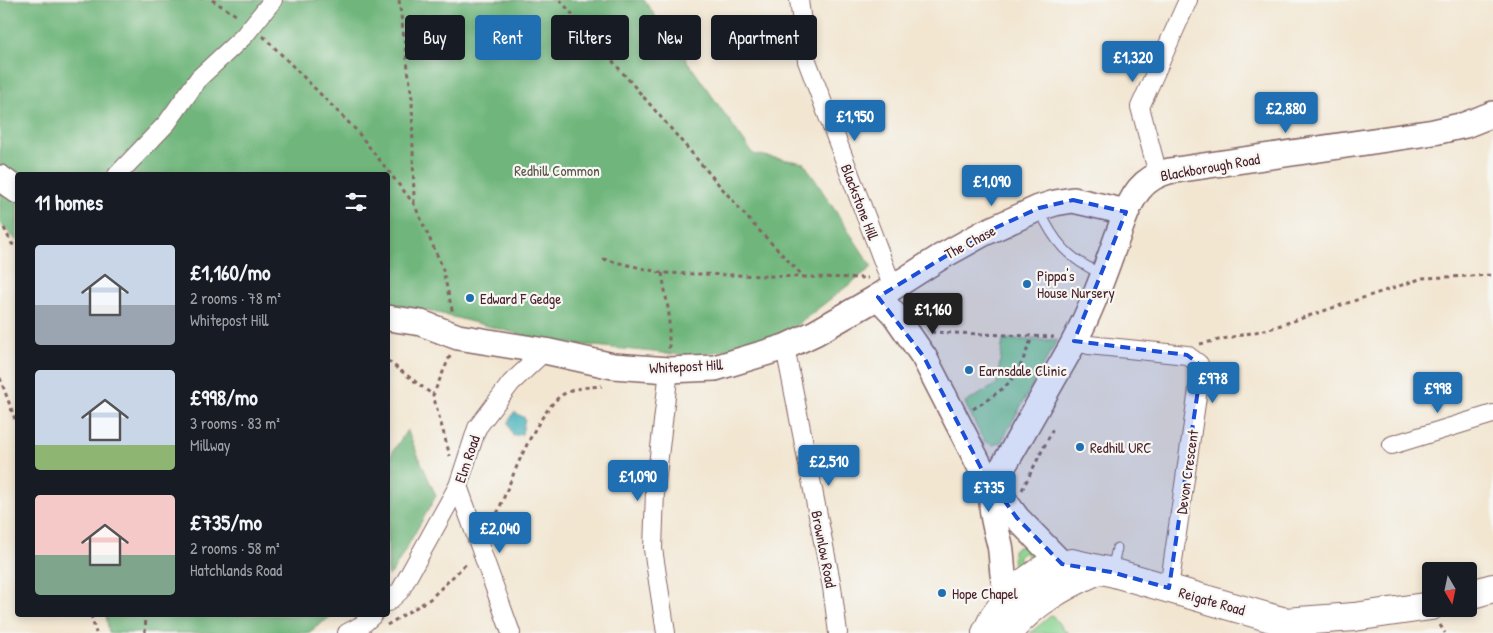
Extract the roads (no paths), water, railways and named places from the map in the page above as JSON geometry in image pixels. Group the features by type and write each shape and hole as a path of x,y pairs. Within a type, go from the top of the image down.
{"main road":[{"name":"Blackborough Road","path":"994,485 1066,339 1104,274 1126,212 1143,182 1158,174 1434,132 1465,125 1493,114"},
{"path":"0,178 15,189"},
{"name":"The Chase","path":"887,287 984,233 1039,208 1073,200 1126,212"},
{"name":"Whitepost Hill","path":"390,318 421,323 458,337 545,351 613,366 669,370 715,368 784,347 887,287"},
{"path":"887,287 895,315 924,357 982,470 1017,518 1062,564"},
{"path":"994,485 992,520 1000,547 1002,575 1010,595 1021,602 1043,599"},
{"path":"1000,547 1031,531"},
{"path":"1008,633 1043,599 1109,563"},
{"name":"Reigate Road","path":"1062,564 1109,563 1170,588 1287,628 1422,607"},
{"path":"986,633 994,617 1010,595 1042,570 1062,564"},
{"path":"1043,599 1062,564"},
{"path":"1478,592 1493,588"}],"street":[{"path":"119,172 167,123 199,78 252,26 273,0"},
{"name":"Blackstone Hill","path":"799,0 807,61 887,287"},
{"path":"1158,174 1140,107 1188,0"},
{"name":"Devon Crescent","path":"1066,339 1089,345 1186,356 1198,364 1200,376 1170,588"},
{"name":"Brownlow Road","path":"784,347 832,587 838,633"},
{"name":"Elm Road","path":"390,600 400,591 458,486 477,428 511,383 545,351"},
{"path":"666,633 653,549 655,491 669,370"},
{"path":"1392,445 1493,414"},
{"path":"458,486 511,633"},
{"path":"347,633 362,625 379,621"}],"lane":[{"path":"1039,208 1048,231 1064,251 1084,266 1104,274"}],"water":[{"path":"514,412 525,418 522,434 513,436 508,423"}],"place":[{"name":"Pippa's House Nursery","path":"1027,284"},
{"name":"Edward F Gedge","path":"470,298"},
{"name":"Earnsdale Clinic","path":"969,370"},
{"name":"Redhill URC","path":"1080,447"},
{"name":"Hope Chapel","path":"942,593"}],"park label":[{"name":"Redhill Common","path":"557,170"}]}
